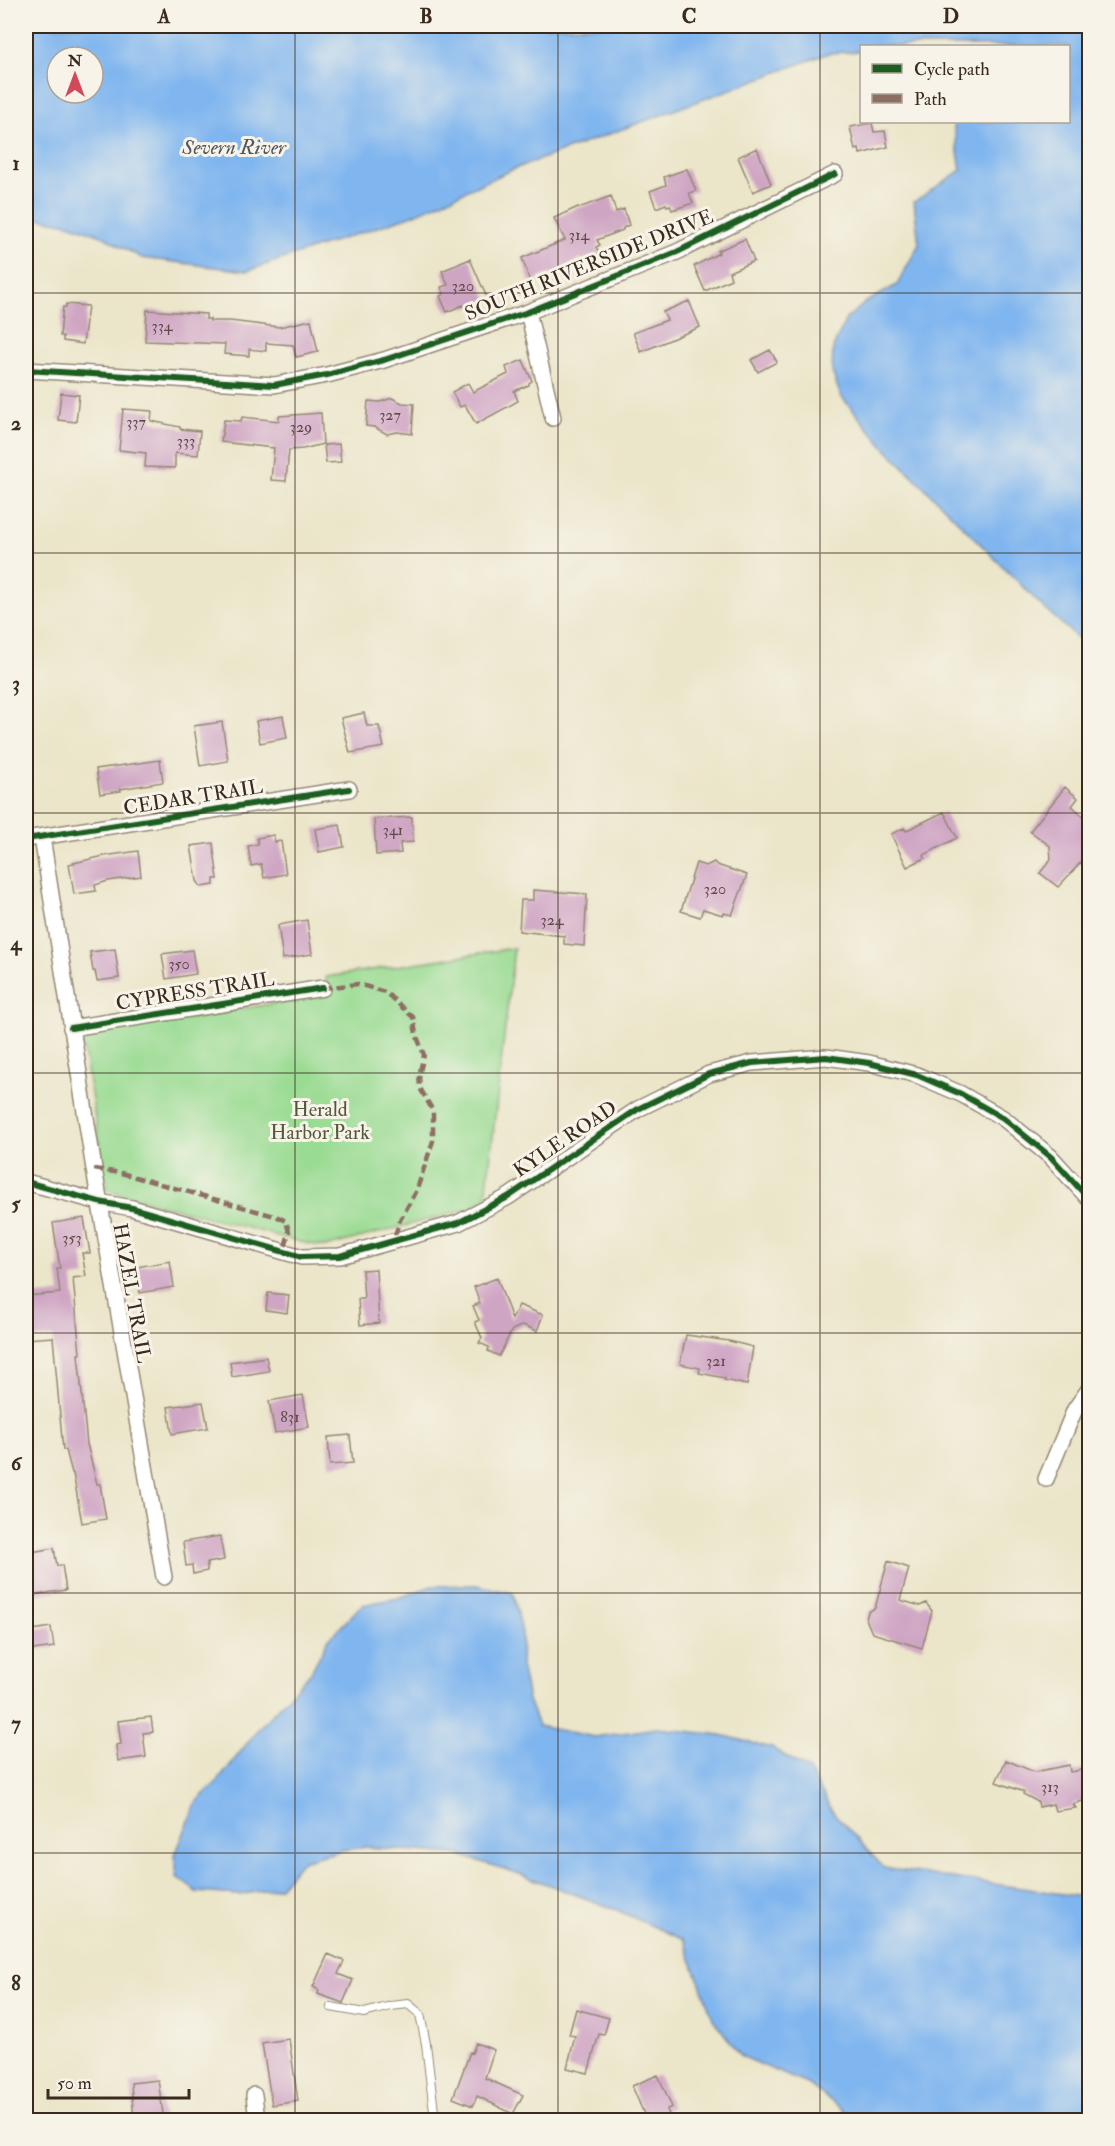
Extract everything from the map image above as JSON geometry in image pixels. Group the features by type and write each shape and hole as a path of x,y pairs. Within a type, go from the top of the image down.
{"street":[{"name":"SOUTH RIVERSIDE DRIVE","path":"26,370 274,385 327,375 384,360 528,312 677,252 835,174"},
{"path":"528,312 553,418"},
{"name":"CEDAR TRAIL","path":"26,839 349,789"},
{"name":"HAZEL TRAIL","path":"42,837 99,1202 164,1577"},
{"name":"CYPRESS TRAIL","path":"71,1028 323,988"},
{"name":"KYLE ROAD","path":"26,1182 99,1202 132,1208 302,1257 340,1256 458,1223 508,1197 638,1108 709,1074 752,1063 826,1056 869,1063 916,1075 960,1094 1003,1118 1051,1157 1089,1200"},
{"path":"1047,1479 1075,1409 1089,1388"},
{"path":"254,2095 257,2121"}],"lane":[{"path":"331,2007 364,2013 408,2004 420,2014 435,2121"}],"green space":[{"name":"Herald Harbor Park","path":"514,948 486,1197 468,1209 325,1247 107,1190 81,1034 328,995 326,977"}],"water":[{"name":"Severn River","path":"26,26 1089,26 1089,648 1043,607 885,448 841,396 832,372 833,348 846,319 866,302 897,285 919,244 914,202 961,170 953,123 1070,123 1070,45 860,45 860,51 829,53 514,169 413,215 247,271 142,258 102,236 69,224 26,216"},
{"path":"476,1585 513,1593 522,1632 521,1665 528,1700 538,1726 595,1737 657,1728 721,1735 772,1748 809,1770 832,1811 884,1868 1089,1898 1089,2120 857,2120 809,2085 741,2056 713,2019 684,1940 612,1908 514,1872 455,1854 365,1847 343,1850 302,1861 280,1887 239,1895 197,1892 177,1877 175,1855 197,1801 218,1781 259,1728 311,1672 328,1640 362,1605 398,1598 432,1586"}],"building":[{"path":"872,123 874,132 885,131 888,147 860,154 859,149 855,150 850,127"},
{"path":"757,148 771,184 753,192 738,157"},
{"path":"687,169 696,191 689,193 693,203 672,210 670,205 666,204 656,208 650,191 666,185 664,177"},
{"path":"611,196 616,212 624,209 629,225 623,230 597,240 600,245 596,247 599,253 582,261 581,258 564,268 554,280 551,273 530,282 522,258 565,240 554,218"},
{"path":"745,239 754,261 729,272 731,279 705,291 694,266 719,253 717,251"},
{"path":"470,259 488,300 465,309 463,305 447,312 440,296 444,294 441,287 448,285 442,271"},
{"path":"689,301 700,327 641,352 633,333 667,320 663,312"},
{"path":"66,304 88,306 83,344 63,341 63,336 60,336 63,307 66,307"},
{"path":"147,310 206,314 206,319 210,321 279,327 311,320 318,352 296,357 293,345 266,343 266,351 249,349 249,356 224,354 225,344 145,341"},
{"path":"770,350 777,362 758,372 751,360"},
{"path":"523,360 532,381 529,385 514,391 518,401 476,424 465,405 460,407 452,392 468,383 473,392 508,374 506,367"},
{"path":"61,393 79,395 76,422 58,420"},
{"path":"392,398 402,403 414,404 412,434 397,432 387,434 374,427 366,426 368,401 380,402"},
{"path":"123,409 152,411 151,421 180,427 180,429 200,431 198,455 175,453 175,468 145,467 146,453 119,450"},
{"path":"321,413 323,444 289,450 286,481 271,480 274,448 221,442 224,420 241,421 242,417 279,421 279,416"},
{"path":"339,444 341,462 326,463 324,445"},
{"path":"364,713 367,726 379,726 384,747 350,753 341,718"},
{"path":"283,716 287,738 260,743 256,721"},
{"path":"222,722 228,761 200,766 194,726"},
{"path":"160,760 163,782 100,794 96,769"},
{"path":"1065,787 1078,798 1072,806 1089,821 1089,869 1081,862 1058,887 1040,873 1051,859 1050,846 1030,831"},
{"path":"944,812 957,838 924,855 925,858 907,867 891,834 904,828 906,831"},
{"path":"412,817 413,842 400,843 401,853 376,855 374,819"},
{"path":"340,825 344,847 319,852 315,829"},
{"path":"273,835 275,842 281,841 286,874 264,878 261,864 251,866 248,846 258,844 257,838"},
{"path":"213,843 218,879 214,879 214,885 201,887 197,881 191,846"},
{"path":"138,851 141,876 108,881 95,885 96,891 74,894 69,864"},
{"path":"714,862 747,875 732,915 724,913 723,915 703,909 700,917 681,911 696,863 706,866"},
{"path":"533,890 587,894 584,946 564,944 564,936 519,931 521,900 533,900"},
{"path":"307,920 312,954 283,959 278,925"},
{"path":"115,949 119,978 97,981 90,952"},
{"path":"192,950 196,974 166,979 162,954"},
{"path":"84,1218 90,1253 82,1253 86,1276 73,1278 80,1354 78,1354 87,1444 97,1484 100,1484 106,1519 82,1523 73,1473 66,1450 63,1450 53,1337 26,1339 26,1296 60,1293 57,1268 60,1268 53,1223"},
{"path":"170,1261 174,1287 140,1293 136,1267"},
{"path":"376,1269 379,1323 360,1325 358,1299 364,1299 362,1270"},
{"path":"497,1278 512,1319 519,1305 543,1315 537,1331 523,1325 512,1330 499,1356 488,1351 489,1347 479,1343 482,1338 475,1322 479,1320 473,1306 480,1303 474,1287"},
{"path":"268,1293 289,1295 287,1313 266,1310"},
{"path":"686,1335 753,1347 747,1385 699,1373 700,1368 680,1364"},
{"path":"266,1357 269,1371 232,1377 230,1362"},
{"path":"303,1395 309,1427 275,1433 269,1401"},
{"path":"203,1402 208,1428 172,1434 168,1407"},
{"path":"350,1435 353,1463 330,1465 328,1437"},
{"path":"220,1536 224,1560 207,1563 207,1571 193,1574 192,1565 186,1566 183,1542"},
{"path":"54,1548 57,1566 62,1565 66,1590 26,1596 26,1553"},
{"path":"888,1561 909,1568 900,1600 920,1606 926,1603 932,1611 922,1648 872,1633 866,1619 868,1612 875,1608"},
{"path":"51,1627 54,1647 26,1651 26,1631"},
{"path":"151,1717 153,1732 143,1733 146,1757 118,1761 116,1745 121,1744 118,1721"},
{"path":"1006,1760 1034,1772 1069,1765 1070,1772 1087,1769 1089,1799 1073,1804 1076,1808 1055,1811 1053,1804 1039,1807 1038,1802 1023,1794 1024,1792 996,1782"},
{"path":"328,1954 344,1961 338,1974 353,1980 343,2003 318,1994 319,1990 313,1987"},
{"path":"576,2009 609,2018 604,2035 599,2034 588,2073 567,2068 575,2036 569,2035"},
{"path":"289,2039 298,2101 272,2105 262,2043"},
{"path":"476,2043 494,2050 485,2078 523,2095 513,2114 477,2096 473,2106 453,2098 470,2052 472,2053"},
{"path":"658,2075 672,2107 667,2109 671,2121 647,2121 632,2086"},
{"path":"158,2080 164,2121 134,2121 131,2083"}],"marked path":[{"path":"323,988 358,984 385,992 413,1017 416,1034 424,1055 419,1075 420,1088 433,1111 433,1141 416,1192 400,1220 393,1241"},
{"path":"94,1169 121,1173 278,1217 286,1221 289,1232 284,1252"}],"cycle path":[{"path":"26,370 274,385 327,375 384,360 528,312 677,252 835,174"},
{"path":"26,839 349,789"},
{"path":"71,1028 323,988"},
{"path":"26,1182 99,1202 132,1208 302,1257 340,1256 458,1223 508,1197 638,1109 709,1074 752,1063 826,1057 869,1063 917,1075 961,1094 1003,1118 1051,1157 1090,1200"}]}
